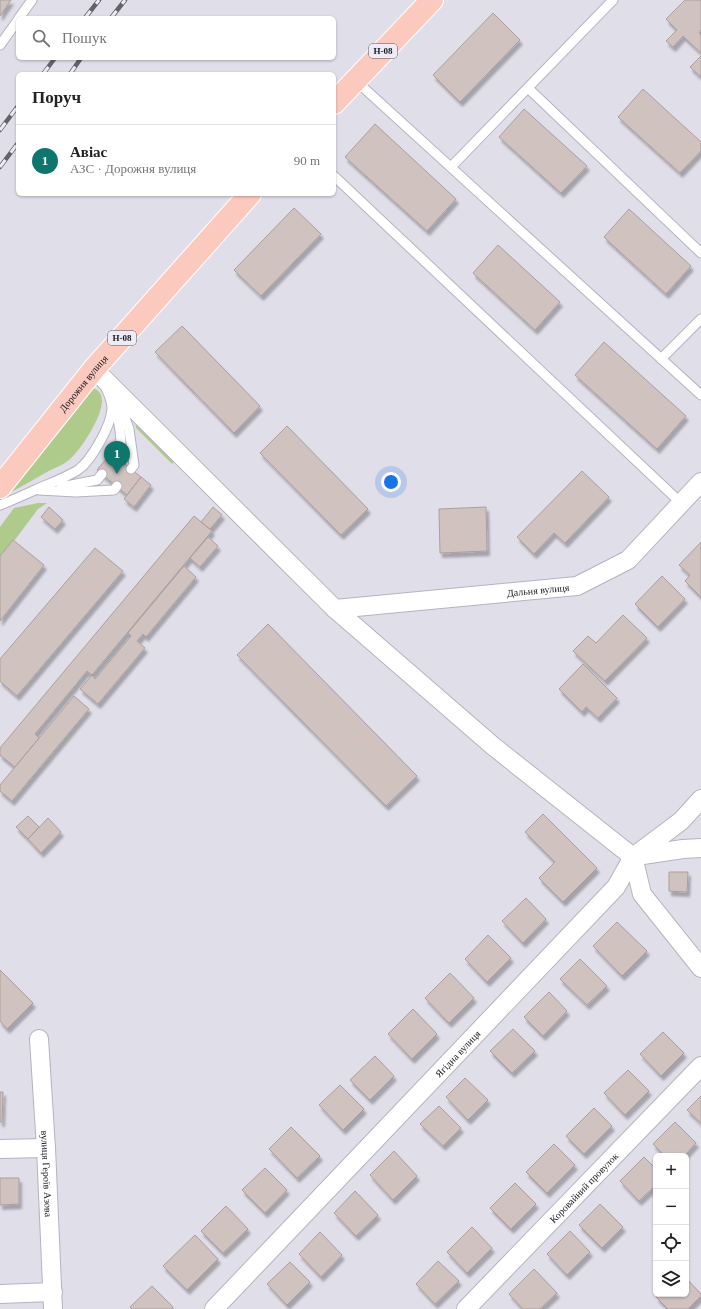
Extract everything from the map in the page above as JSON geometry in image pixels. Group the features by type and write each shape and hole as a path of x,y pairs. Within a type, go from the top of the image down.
{"main road":[{"name":"Н-08","path":"336,101 432,0"},
{"name":"Дорожня вулиця","path":"0,487 94,369 248,196"}],"street":[{"path":"94,369 335,609 493,746 633,857 642,894 701,968"},
{"name":"Дальня вулиця","path":"335,609 577,586 628,560 701,482"},
{"name":"Ягідна вулиця","path":"214,1309 616,887 633,857 681,821 701,799"},
{"path":"633,857 683,849 701,848"},
{"name":"вулиця Героїв Азова","path":"39,1038 53,1301"},
{"name":"Коровайний провулок","path":"466,1309 701,1066"},
{"path":"0,1149 46,1148"},
{"path":"0,1294 53,1301"}],"lane":[{"path":"21,16 32,0"},
{"path":"451,167 614,0"},
{"path":"0,45 16,23"},
{"path":"355,80 701,395"},
{"path":"528,88 701,253"},
{"path":"336,178 681,503"},
{"path":"661,359 701,319"},
{"path":"94,369 123,412 129,429 134,465 131,469"},
{"path":"107,390 117,411 120,432 120,452 116,457"},
{"path":"0,505 20,498 60,480 79,469 100,444 108,425 112,409 107,390"},
{"path":"35,490 68,486 97,480 102,474"},
{"path":"35,490 76,492 114,490 117,486"}],"green space":[{"path":"91,388 99,392 102,400 96,422 82,446 69,460 4,496"},
{"path":"135,420 175,460 172,464 136,428"},
{"path":"38,503 47,503 38,509 14,541 12,541 0,556 0,527 14,508"}],"building":[{"path":"0,0 11,0 0,16"},
{"path":"685,0 701,0 701,30 699,33 701,35 701,53 683,36 673,47 666,41 677,30 666,19"},
{"path":"493,13 520,40 460,102 433,75"},
{"path":"701,56 701,77 690,67"},
{"path":"643,89 701,142 701,151 680,173 618,117"},
{"path":"524,109 587,166 561,193 499,137"},
{"path":"375,124 456,199 427,231 345,157"},
{"path":"294,208 321,234 261,296 234,270"},
{"path":"629,209 691,266 666,294 604,237"},
{"path":"498,245 560,302 535,330 473,273"},
{"path":"182,326 260,406 234,433 155,352"},
{"path":"604,342 686,416 657,449 575,375"},
{"path":"287,426 368,509 341,535 260,453"},
{"path":"111,453 141,477 127,495 97,470"},
{"path":"582,471 609,497 565,543 554,533 534,554 517,537"},
{"path":"141,477 151,485 134,507 124,499"},
{"path":"49,507 63,520 55,529 41,517"},
{"path":"213,507 222,515 210,529 201,522"},
{"path":"486,507 487,551 440,553 439,509"},
{"path":"194,516 212,531 92,675 87,671 35,734 39,738 15,767 0,755 0,748"},
{"path":"208,537 218,546 200,567 190,558"},
{"path":"13,540 44,565 0,621 0,556"},
{"path":"701,542 701,597 685,581 690,575 679,565"},
{"path":"95,548 123,571 17,696 0,681 0,659"},
{"path":"184,566 196,577 146,637 143,634 137,641 145,648 98,704 80,689 92,675 95,679 131,636 128,633"},
{"path":"662,576 685,599 658,627 635,604"},
{"path":"623,615 647,638 605,681 573,651 588,636 596,643"},
{"path":"268,624 417,776 386,806 237,655"},
{"path":"583,664 617,698 598,718 586,707 582,712 559,689"},
{"path":"74,696 89,709 12,801 0,791 0,785"},
{"path":"543,814 597,868 563,902 539,878 555,862 525,832"},
{"path":"28,816 39,827 28,839 16,827"},
{"path":"48,818 61,832 41,853 28,839"},
{"path":"669,872 688,872 687,892 669,891"},
{"path":"526,898 546,919 523,943 502,921"},
{"path":"617,922 647,951 622,976 593,946"},
{"path":"488,935 511,958 487,982 465,959"},
{"path":"580,959 607,986 587,1005 560,979"},
{"path":"0,970 33,1003 7,1029 0,1021"},
{"path":"450,973 474,998 449,1023 425,998"},
{"path":"549,992 567,1011 543,1036 524,1017"},
{"path":"413,1009 437,1034 412,1059 388,1034"},
{"path":"513,1029 535,1051 512,1073 490,1051"},
{"path":"663,1032 684,1053 661,1076 640,1054"},
{"path":"375,1056 394,1076 370,1100 350,1080"},
{"path":"628,1070 649,1091 625,1115 604,1093"},
{"path":"465,1078 488,1100 468,1120 446,1097"},
{"path":"340,1085 364,1109 343,1130 319,1105"},
{"path":"0,1092 3,1092 2,1122 0,1122"},
{"path":"701,1096 701,1123 687,1110"},
{"path":"439,1106 461,1128 443,1146 420,1124"},
{"path":"594,1108 612,1126 584,1154 566,1136"},
{"path":"675,1122 696,1143 687,1153 662,1153 653,1144"},
{"path":"291,1127 320,1156 297,1178 269,1149"},
{"path":"554,1144 575,1165 547,1193 526,1172"},
{"path":"394,1151 417,1176 393,1200 370,1175"},
{"path":"644,1157 653,1166 653,1188 639,1201 620,1181"},
{"path":"265,1168 287,1190 265,1213 242,1190"},
{"path":"0,1178 19,1178 19,1204 0,1205"},
{"path":"515,1183 536,1204 511,1229 490,1208"},
{"path":"355,1191 378,1215 356,1236 334,1213"},
{"path":"600,1204 623,1227 602,1248 579,1225"},
{"path":"226,1206 248,1229 223,1253 201,1231"},
{"path":"472,1227 492,1248 467,1273 447,1252"},
{"path":"570,1231 590,1252 567,1275 547,1254"},
{"path":"320,1232 342,1255 321,1277 299,1254"},
{"path":"195,1235 218,1259 187,1290 163,1266"},
{"path":"438,1261 459,1281 435,1304 416,1284"},
{"path":"290,1262 310,1282 287,1305 267,1284"},
{"path":"534,1269 557,1293 540,1309 523,1309 509,1294"},
{"path":"689,1281 701,1294 701,1296 688,1309 668,1309 656,1297 689,1297"},
{"path":"152,1286 173,1307 171,1309 132,1309 130,1307"}],"railway":[{"path":"87,16 99,0"},
{"path":"113,16 125,0"},
{"path":"44,72 54,60"},
{"path":"71,72 80,60"},
{"path":"0,130 16,109"},
{"path":"0,167 16,146"}],"place":[{"name":"Авіас","path":"117,474"}]}
